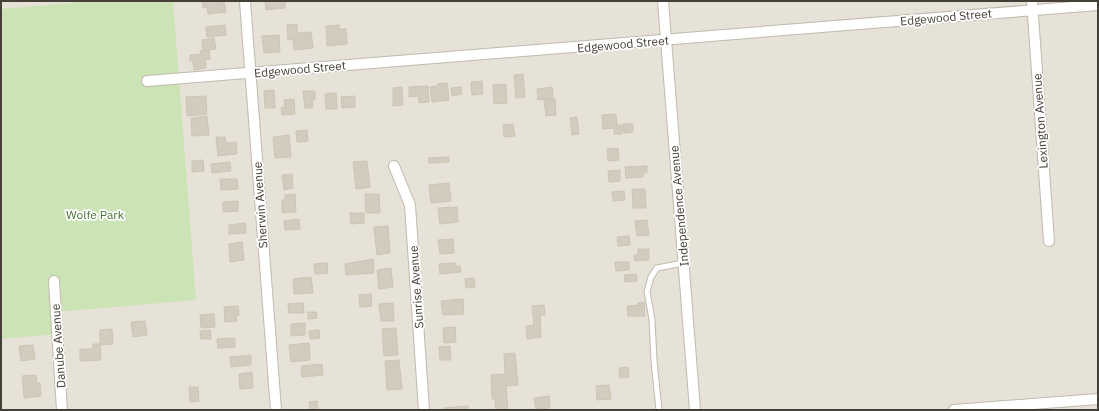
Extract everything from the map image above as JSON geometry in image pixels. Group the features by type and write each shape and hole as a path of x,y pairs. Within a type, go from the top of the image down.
{"street":[{"name":"Sherwin Avenue","path":"245,1 276,410"},
{"name":"Independence Avenue","path":"663,1 695,410"},
{"name":"Edgewood Street","path":"147,82 666,41 1032,6 1098,5"},
{"name":"Lexington Avenue","path":"1032,6 1049,241"},
{"name":"Sunrise Avenue","path":"394,166 410,205 424,410"},
{"name":"Danube Avenue","path":"54,281 62,410"},
{"path":"954,410 1098,399"}],"lane":[{"path":"659,410 654,361 652,319 647,292 651,277 657,268 683,263"}],"shaded area":[{"path":"1,1 1098,1 1098,410 1,410"}],"green space":[{"name":"Wolfe Park","path":"95,1 173,1 196,300 56,312 57,334 1,339 1,9"}],"building":[{"path":"202,1 224,1 226,12 208,14 207,7 203,8"},
{"path":"265,1 285,1 285,8 266,10"},
{"path":"297,24 297,33 311,32 313,48 294,50 293,39 288,40 287,25"},
{"path":"225,25 226,35 207,37 206,27"},
{"path":"339,25 339,29 346,29 347,44 327,46 326,26"},
{"path":"279,35 280,52 264,53 262,36"},
{"path":"214,38 216,49 203,50 202,40"},
{"path":"209,50 210,59 205,60 206,68 194,70 193,60 190,61 190,55 201,54 200,51"},
{"path":"523,74 525,97 516,98 514,75"},
{"path":"482,81 483,94 472,95 471,82"},
{"path":"447,83 449,100 432,102 430,87 438,86 437,84"},
{"path":"506,84 507,103 494,104 493,85"},
{"path":"428,86 429,102 419,103 418,96 409,97 409,87"},
{"path":"402,87 403,105 393,106 393,88"},
{"path":"461,87 462,94 452,96 451,88"},
{"path":"552,87 553,98 538,100 537,89"},
{"path":"274,90 275,108 265,108 264,91"},
{"path":"303,91 315,91 315,100 312,100 313,108 305,108"},
{"path":"336,93 337,109 326,109 325,94"},
{"path":"206,96 207,114 187,116 186,97"},
{"path":"355,96 355,107 342,108 341,97"},
{"path":"294,99 295,114 282,115 281,108 285,107 284,100"},
{"path":"555,99 556,115 546,116 544,100"},
{"path":"616,114 617,125 622,125 622,134 614,134 614,128 603,129 602,115"},
{"path":"207,116 209,135 192,136 191,118"},
{"path":"577,117 579,134 572,135 570,118"},
{"path":"513,124 515,136 504,137 503,125"},
{"path":"623,124 633,124 633,132 624,133"},
{"path":"307,130 308,141 297,142 296,131"},
{"path":"289,135 291,157 275,158 273,137"},
{"path":"216,137 225,137 226,143 236,142 237,154 218,156"},
{"path":"618,148 619,160 608,161 607,149"},
{"path":"449,157 449,162 429,163 428,158"},
{"path":"203,160 204,171 192,172 192,161"},
{"path":"367,161 370,187 356,189 353,162"},
{"path":"230,162 231,171 212,173 211,164"},
{"path":"647,166 647,173 643,173 643,177 626,178 625,167"},
{"path":"620,170 620,181 609,182 608,171"},
{"path":"292,174 293,188 284,190 282,175"},
{"path":"220,179 237,179 238,189 221,190"},
{"path":"449,183 451,201 431,203 429,185"},
{"path":"632,189 645,189 646,208 633,208"},
{"path":"624,191 625,200 613,201 612,192"},
{"path":"295,194 296,212 282,213 282,200 285,200 285,195"},
{"path":"365,194 379,194 380,213 366,213"},
{"path":"238,201 238,211 223,212 223,202"},
{"path":"457,207 458,222 440,224 438,208"},
{"path":"350,213 364,213 364,223 351,224"},
{"path":"299,219 300,229 285,230 284,221"},
{"path":"647,220 649,235 637,236 635,221"},
{"path":"245,223 246,233 229,234 229,225"},
{"path":"388,226 390,253 377,255 374,227"},
{"path":"629,236 630,245 618,246 617,237"},
{"path":"453,239 454,253 440,254 438,240"},
{"path":"242,242 244,260 230,262 229,244"},
{"path":"638,249 649,249 649,260 635,261 634,255 638,255"},
{"path":"373,259 374,273 346,275 345,264"},
{"path":"615,262 629,262 629,270 616,271"},
{"path":"327,263 328,273 315,274 314,264"},
{"path":"455,263 455,266 460,266 461,272 440,274 439,264"},
{"path":"391,268 393,287 379,289 377,270"},
{"path":"636,274 637,281 625,282 624,275"},
{"path":"311,277 313,293 294,294 293,279"},
{"path":"474,278 475,287 466,288 465,279"},
{"path":"371,294 372,306 360,307 359,295"},
{"path":"463,299 464,314 443,315 441,301"},
{"path":"644,302 645,316 628,316 627,306 638,305 638,303"},
{"path":"303,303 304,313 289,313 288,304"},
{"path":"393,303 394,321 381,321 379,304"},
{"path":"544,305 545,315 540,315 541,337 527,339 526,326 534,325 532,306"},
{"path":"238,306 239,315 236,316 237,321 225,322 224,307"},
{"path":"308,312 316,312 317,318 308,319"},
{"path":"214,314 215,327 201,328 200,315"},
{"path":"145,321 147,335 133,337 131,322"},
{"path":"305,323 305,335 291,336 291,324"},
{"path":"455,327 456,342 444,343 443,328"},
{"path":"396,328 398,355 384,356 382,329"},
{"path":"112,329 113,344 100,345 100,330"},
{"path":"210,330 211,339 201,339 200,331"},
{"path":"319,330 320,338 310,339 309,331"},
{"path":"235,338 235,347 218,348 217,339"},
{"path":"309,343 310,360 291,362 289,345"},
{"path":"93,344 100,344 101,360 80,361 80,349 93,349"},
{"path":"33,345 35,359 21,361 19,346"},
{"path":"450,346 451,360 440,360 439,347"},
{"path":"515,353 518,385 506,386 508,410 496,410 495,399 492,399 491,375 505,374 504,354"},
{"path":"251,355 251,365 231,367 230,357"},
{"path":"399,360 402,389 387,390 385,361"},
{"path":"322,364 323,375 302,377 301,366"},
{"path":"628,367 629,377 620,378 619,368"},
{"path":"252,372 253,388 240,389 239,374"},
{"path":"36,375 37,383 40,383 41,396 24,398 22,376"},
{"path":"609,385 611,399 597,400 596,386"},
{"path":"189,387 198,387 199,401 190,402"},
{"path":"549,396 550,408 536,409 534,398"},
{"path":"317,401 318,410 310,410 309,402"},
{"path":"468,406 468,410 444,410 444,408"}]}
